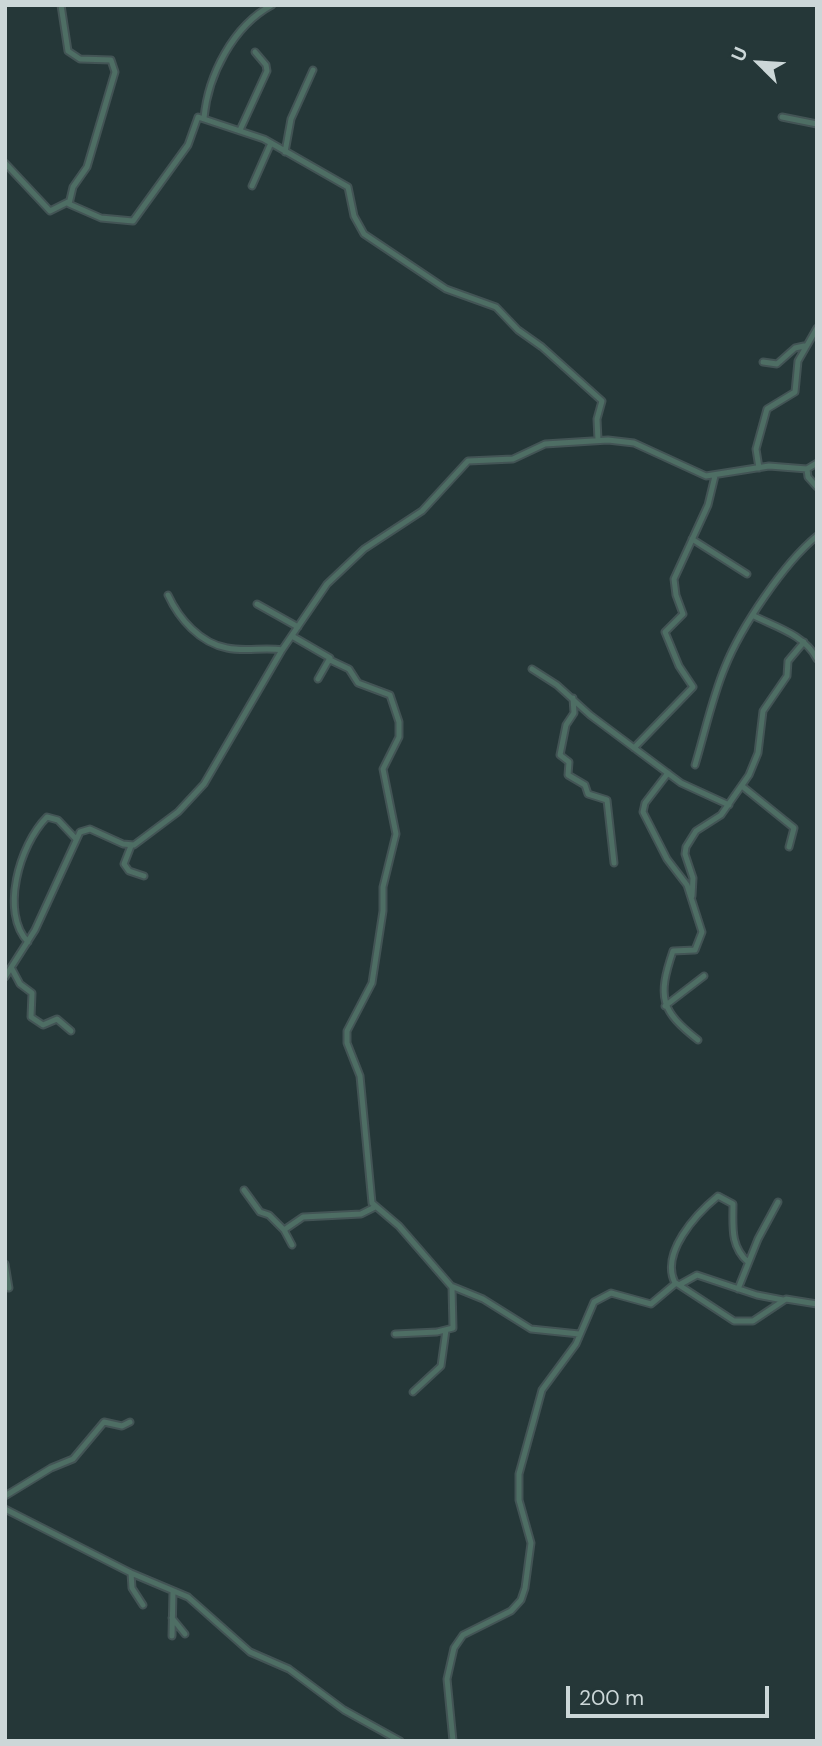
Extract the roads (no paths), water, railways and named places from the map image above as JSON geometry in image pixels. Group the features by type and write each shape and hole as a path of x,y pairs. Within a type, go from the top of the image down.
{"street":[{"path":"5,163 50,211 68,202 73,187 87,167 115,72 111,60 80,59 68,51 61,5"},
{"path":"204,118 211,87 232,43 251,20 272,5"},
{"path":"240,130 267,71 266,65 255,52"},
{"path":"285,152 291,120 313,70"},
{"path":"782,117 817,124"},
{"path":"68,202 101,218 133,221 188,145 195,121 204,118 271,143 348,187 354,216 364,234 436,283 459,295 496,307 518,330 542,347 600,398 603,404 598,415 597,440"},
{"path":"252,186 271,143"},
{"path":"759,468 756,449 767,409 795,392 798,360 817,328"},
{"path":"763,362 777,364 795,348 804,346"},
{"path":"144,877 129,871 124,864 131,846 178,812 204,784 282,650 327,584 376,539 422,510 468,461 513,458 545,444 597,440 634,443 690,470 715,476 759,468 797,466 807,469 817,463"},
{"path":"807,469 808,477 817,487"},
{"path":"634,748 693,687 679,666 665,632 683,614 674,582 708,505 715,476"},
{"path":"695,765 724,668 779,576 800,550 817,536"},
{"path":"692,539 747,574"},
{"path":"167,595 190,628 225,648 282,650"},
{"path":"257,604 298,627"},
{"path":"754,616 804,642 816,653"},
{"path":"292,636 349,669 358,683 390,695 399,722 398,742 383,769 396,834 383,887 383,911 376,959 370,992 347,1031 347,1044 360,1076 371,1199 375,1207 399,1226 452,1287 483,1299 531,1329 579,1334"},
{"path":"692,899 693,878 685,854 686,847 696,831 721,815 742,786 758,753 763,711 787,676 788,661 804,642"},
{"path":"318,679 330,660"},
{"path":"532,669 681,783 729,805"},
{"path":"573,698 574,713 566,725 560,755 569,762 568,775 585,785 590,796 607,800 614,863"},
{"path":"668,773 645,803 643,812 667,859 687,885 702,932 695,950 673,951 667,971 665,1006 677,1024 698,1040"},
{"path":"742,786 794,828 789,847"},
{"path":"29,942 17,933 12,917 11,896 24,854 47,817 58,820 76,839"},
{"path":"5,977 29,942 80,832 90,829 131,846"},
{"path":"12,970 20,984 32,993 31,1017 43,1025 57,1019 71,1031"},
{"path":"665,1006 704,976"},
{"path":"244,1190 260,1212 269,1215 284,1230 292,1245"},
{"path":"748,1262 739,1253 733,1238 733,1204 718,1196 682,1236 671,1265 677,1284 734,1321 753,1321 783,1300"},
{"path":"738,1289 748,1262 778,1202"},
{"path":"284,1230 303,1217 361,1214 375,1207"},
{"path":"5,1264 9,1288"},
{"path":"453,1741 447,1679 450,1658 463,1635 512,1611 521,1600 530,1543 519,1500 519,1474 542,1390 576,1344 594,1302 606,1294 651,1304 695,1274 738,1289 783,1300 817,1304"},
{"path":"395,1334 446,1330 454,1324 452,1287"},
{"path":"413,1392 440,1366 446,1330"},
{"path":"5,1496 51,1468 74,1460 104,1422 122,1426 130,1422"},
{"path":"5,1509 131,1573 188,1597 250,1652 289,1669 344,1710 400,1741"},
{"path":"131,1573 132,1588 143,1605"},
{"path":"172,1636 173,1591"},
{"path":"172,1617 185,1634"}]}
